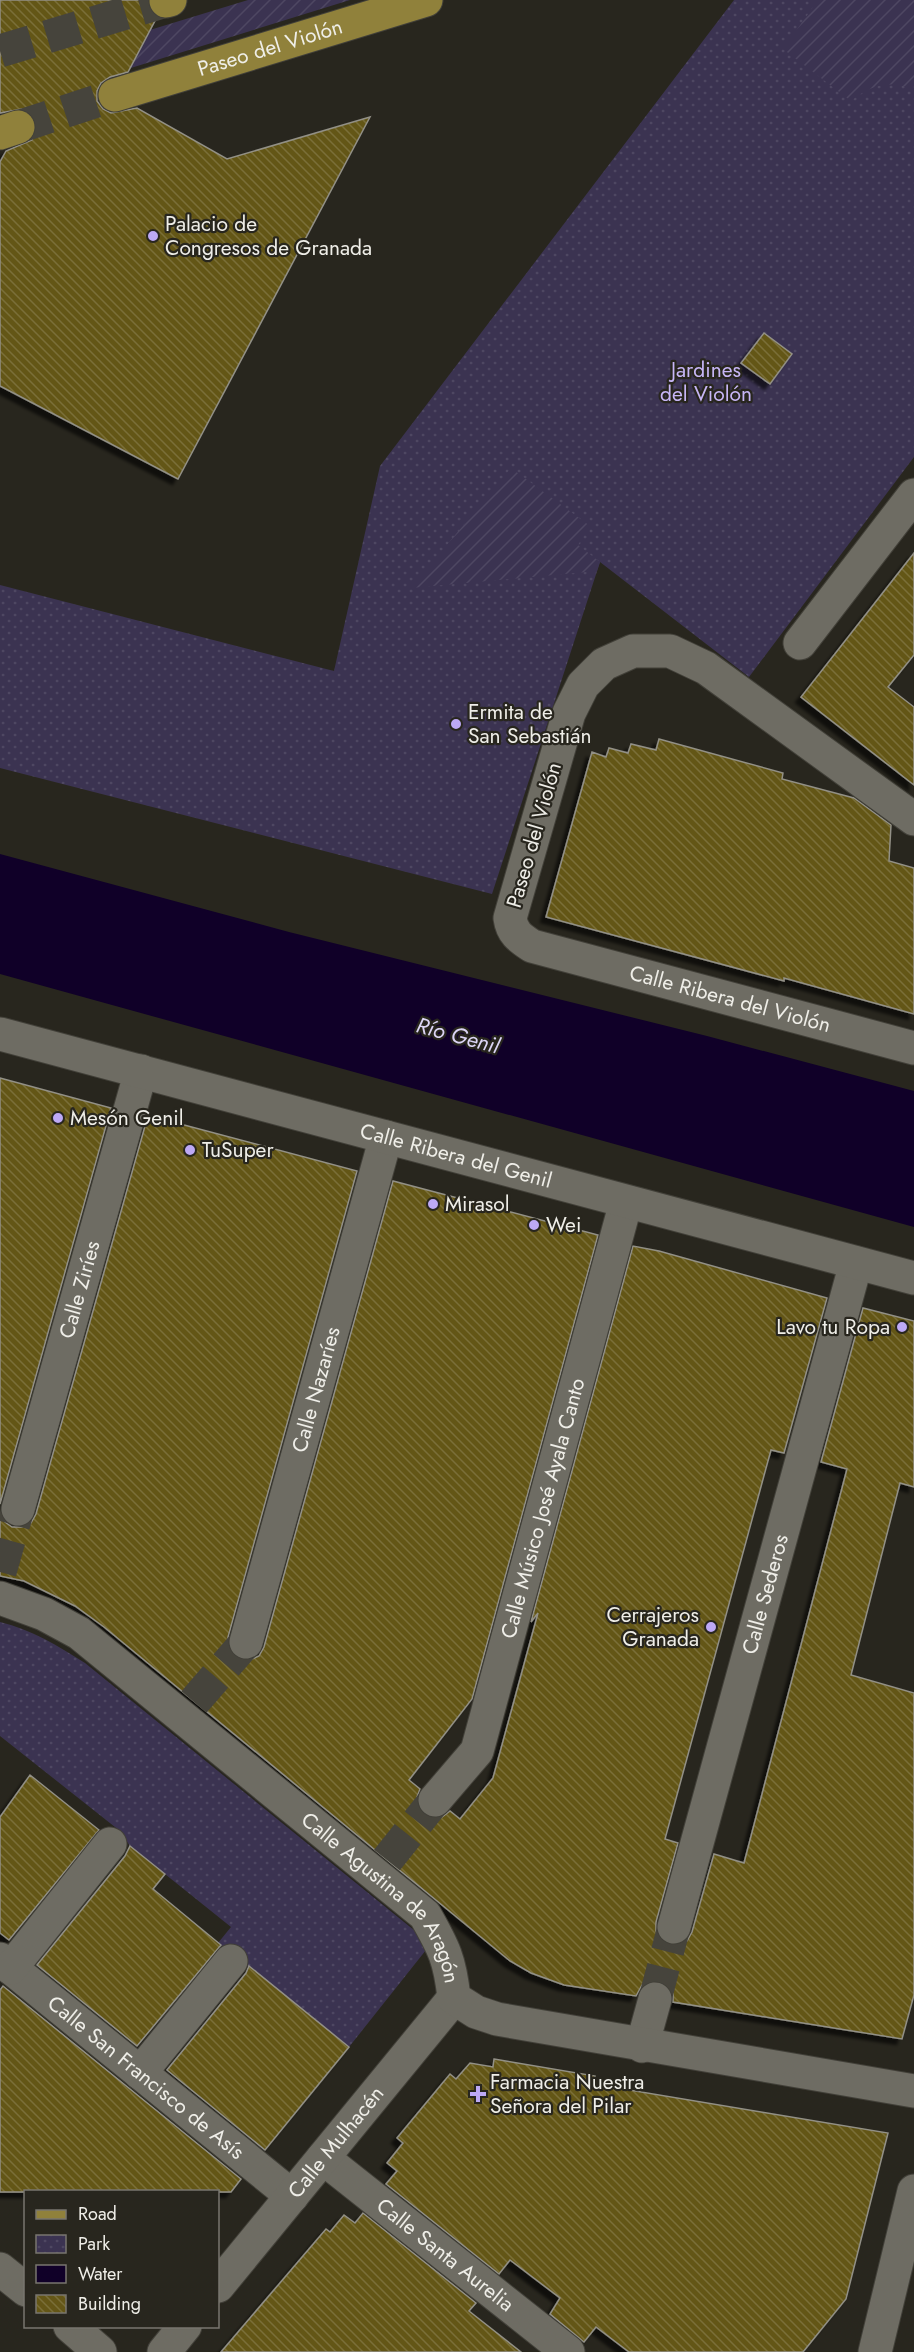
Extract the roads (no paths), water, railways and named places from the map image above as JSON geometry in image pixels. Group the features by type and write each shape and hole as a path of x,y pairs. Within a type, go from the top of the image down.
{"main road":[{"name":"Paseo del Violón","path":"115,95 426,0"}],"street":[{"path":"800,643 914,495"},
{"name":"Paseo del Violón","path":"547,949 532,946 519,938 512,928 510,918 570,713 583,685 604,664 633,651 670,651 706,668 914,819"},
{"name":"Calle Ribera del Violón","path":"547,949 914,1048"},
{"name":"Calle Ribera del Genil","path":"0,1034 914,1278"},
{"name":"Calle Ziríes","path":"18,1509 141,1071"},
{"name":"Calle Nazaríes","path":"246,1642 386,1137"},
{"name":"Calle Músico José Ayala Canto","path":"435,1800 477,1751 626,1202"},
{"name":"Calle Sederos","path":"674,1927 856,1263"},
{"name":"Calle Agustina de Aragón","path":"0,1598 44,1614 79,1633 188,1709 381,1868 425,1915 445,1950 450,1966 454,1998 476,2012 497,2019 642,2046 914,2091"},
{"path":"4,1966 110,1844"},
{"path":"140,2073 231,1961"},
{"name":"Calle San Francisco de Asís","path":"4,1966 292,2196"},
{"name":"Calle Mulhacén","path":"219,2285 454,1998"},
{"path":"642,2046 655,1999"},
{"name":"Calle Santa Aurelia","path":"323,2158 568,2352"},
{"path":"875,2352 914,2191"},
{"path":"0,2269 24,2288"},
{"path":"71,2328 100,2352"},
{"path":"164,2352 183,2328"},
{"path":"852,2352 854,2350 868,2352"}],"water":[{"name":"Río Genil","path":"0,854 289,932 707,1036 914,1091 914,1227 0,974"}],"tunnel":[{"path":"0,51 166,1"},
{"path":"18,127 115,95"},
{"path":"0,1572 18,1509"},
{"path":"194,1702 246,1642"},
{"path":"387,1860 435,1800"},
{"path":"655,1999 674,1927"}],"place":[{"name":"Palacio de Congresos de Granada","path":"153,236"},
{"name":"Ermita de San Sebastián","path":"456,724"},
{"name":"Mesón Genil","path":"58,1118"},
{"name":"TuSuper","path":"190,1150"},
{"name":"Mirasol","path":"433,1204"},
{"name":"Wei","path":"534,1225"},
{"name":"Lavo tu Ropa","path":"902,1327"},
{"name":"Cerrajeros Granada","path":"711,1627"},
{"name":"Farmacia Nuestra Señora del Pilar","path":"478,2094"}],"park label":[{"name":"Jardines del Violón","path":"706,382"}]}
